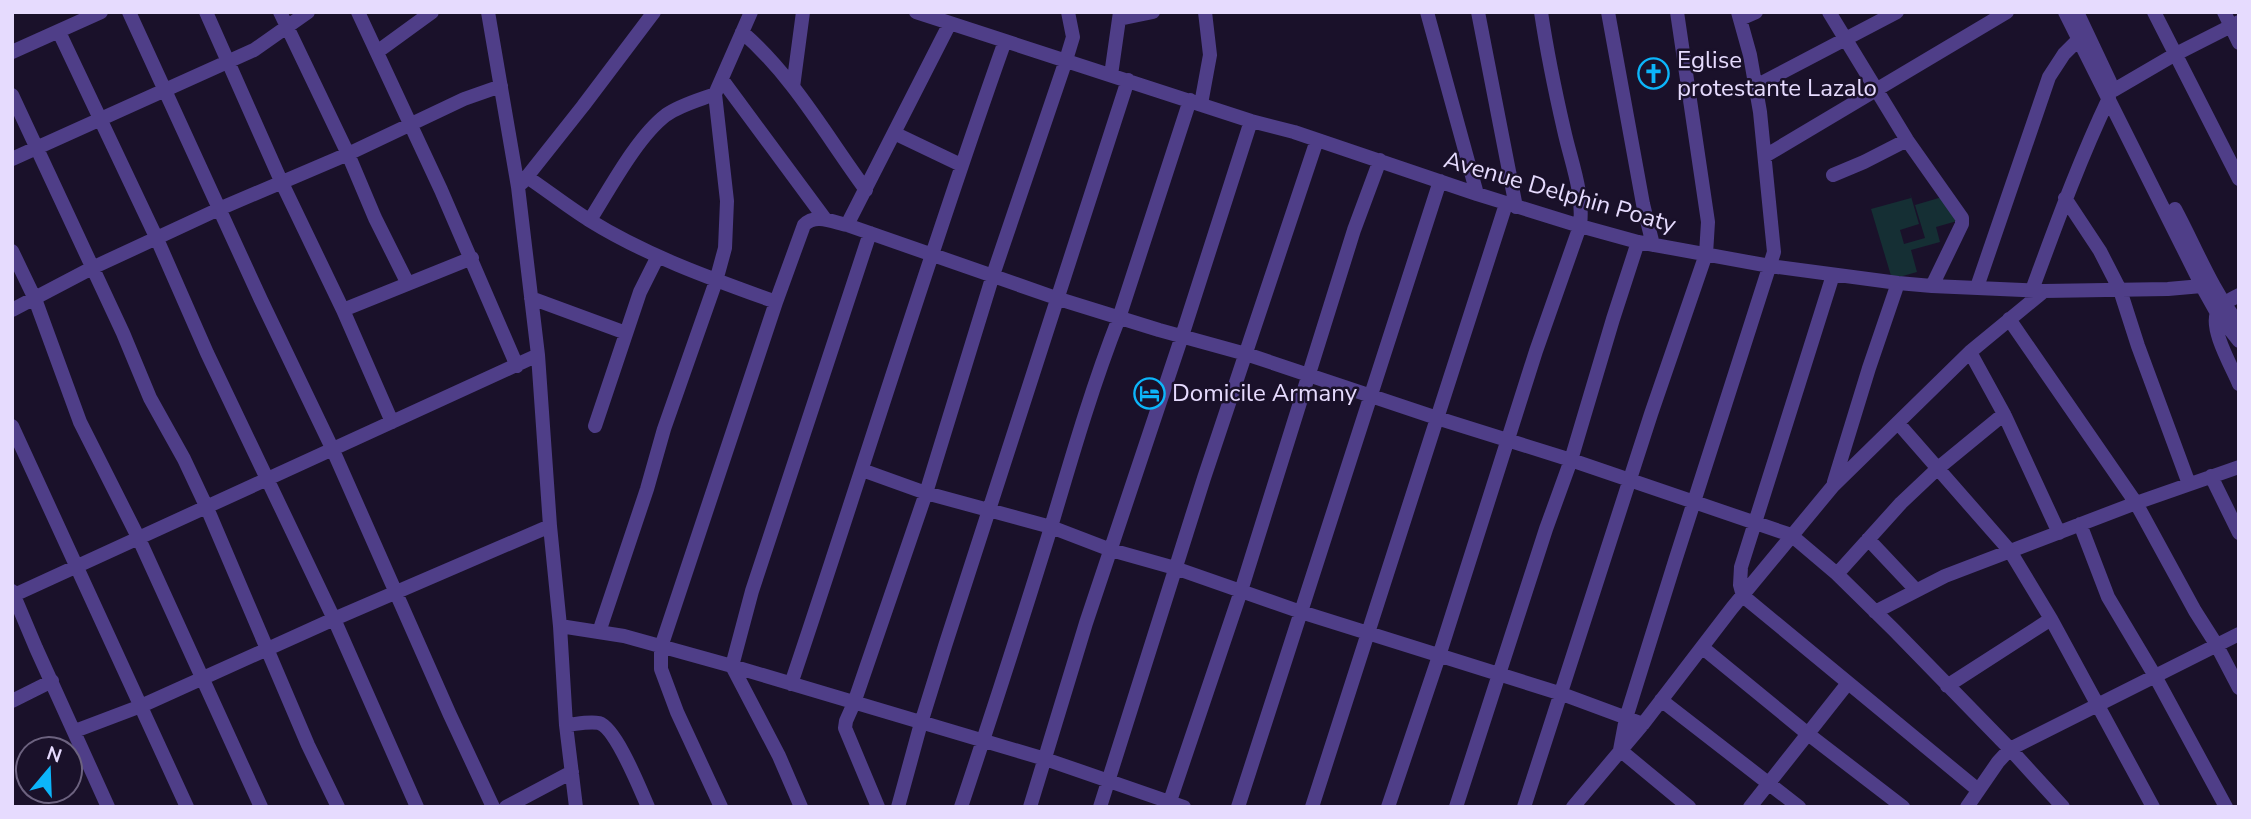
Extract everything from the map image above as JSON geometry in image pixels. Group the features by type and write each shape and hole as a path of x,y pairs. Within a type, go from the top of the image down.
{"street":[{"path":"12,52 101,12"},
{"path":"206,12 392,422"},
{"path":"280,12 407,282"},
{"path":"12,159 254,50 308,12"},
{"path":"358,12 472,258 493,314 517,366"},
{"path":"377,52 432,12"},
{"path":"488,12 501,86 523,182 566,725 576,807"},
{"path":"523,182 654,12"},
{"path":"599,632 647,489 664,429 716,281 724,248 727,201 715,94 751,12"},
{"path":"793,87 803,12"},
{"name":"Avenue Delphin Poaty","path":"916,12 1380,160 1511,205 1646,244 1770,266 1898,284 2038,290 2208,286"},
{"path":"878,807 845,728 846,721 926,493 993,275 1066,60 1073,37 1068,12"},
{"path":"1111,75 1119,15 1153,12"},
{"path":"961,807 1105,353 1210,55 1205,12"},
{"path":"1427,12 1477,194"},
{"path":"1312,807 1437,418 1511,205 1478,12"},
{"path":"1388,807 1580,226 1580,194 1564,130 1541,12"},
{"path":"1456,807 1571,460 1612,319 1646,244 1643,204 1608,12"},
{"path":"1524,807 1706,254 1707,213 1677,12"},
{"path":"1619,750 1626,718 1774,252 1756,86 1739,15 1756,12"},
{"path":"1829,12 1907,140 1962,218 1962,224 1931,286"},
{"path":"1756,86 1898,12"},
{"path":"1765,156 1876,90 1990,17 2007,12"},
{"path":"2065,12 2078,40 2111,94"},
{"path":"2077,12 2111,94 2208,286 2239,341"},
{"path":"2154,12 2239,179"},
{"path":"2224,12 2234,24 2239,43"},
{"path":"131,13 219,209 332,448 493,807"},
{"path":"847,225 950,23"},
{"path":"1578,805 1619,750 1643,724 1833,486 1970,352 2038,290 2065,198 2091,134 2111,94 2174,55 2234,24"},
{"path":"60,32 157,239 207,354 334,619 417,807"},
{"path":"742,32 757,45 793,87 866,190"},
{"path":"1977,287 2049,77 2064,54 2078,40"},
{"path":"791,684 894,365 1005,41"},
{"path":"898,807 920,723 1128,80"},
{"path":"723,81 825,219"},
{"path":"12,310 92,268 219,209 348,154 464,99 501,86"},
{"path":"590,220 627,160 655,125 665,115 680,107 715,94"},
{"path":"12,95 38,147 150,398 184,459 207,508 308,745 338,807"},
{"path":"1030,807 1086,623 1251,121"},
{"path":"894,134 961,165"},
{"path":"1100,807 1175,568 1317,140"},
{"path":"1833,175 1907,140"},
{"path":"560,626 624,636 732,666 1045,759 1174,805 1354,230 1380,160"},
{"path":"1238,807 1440,181"},
{"path":"523,182 657,256 776,302"},
{"path":"2065,198 2100,251 2120,290 2189,484"},
{"path":"721,807 677,712 661,669 661,647 776,302 804,225 816,218 847,225 1059,299 1246,354 1508,439 1791,536 1837,574 2010,749 2063,807"},
{"path":"802,807 732,666 752,591 870,233"},
{"path":"12,251 35,299 80,422 139,539 261,807"},
{"path":"595,426 640,292 657,256"},
{"path":"343,310 472,258"},
{"path":"1833,275 1755,523 1740,575 1740,585 1744,596 1978,790"},
{"path":"1833,486 1898,284"},
{"path":"2239,295 2220,308 2216,330 2239,384"},
{"path":"531,298 626,333"},
{"path":"2220,308 2239,324"},
{"path":"2009,319 2136,503 2239,688"},
{"path":"1970,352 2004,414 2059,533"},
{"path":"108,807 13,594 139,539 538,355"},
{"path":"1837,574 1901,503 1937,469 2004,414"},
{"path":"1898,423 2010,551 2051,619 2153,807"},
{"path":"12,426 187,807"},
{"path":"1875,612 1945,576 2239,467"},
{"path":"862,470 926,493 1051,527 1111,550 1175,568 1301,612 1562,694 1643,724"},
{"path":"2211,476 2239,533"},
{"path":"2080,524 2108,597 2155,676 2226,807"},
{"path":"75,731 141,706 201,677 550,526"},
{"path":"1868,539 1916,590"},
{"path":"1947,686 2051,619"},
{"path":"1967,807 2010,749 2239,634"},
{"path":"1703,648 1903,807"},
{"path":"12,701 52,681"},
{"path":"1750,807 1848,683"},
{"path":"1661,700 1799,807"},
{"path":"566,725 592,722 608,727 616,738 648,807"},
{"path":"1619,750 1689,807"},
{"path":"506,807 572,772"}],"green space":[{"path":"1910,193 1919,224 1900,230 1904,244 1925,238 1915,205 1949,195 1957,221 1936,227 1940,242 1911,250 1917,272 1892,279 1871,209 1911,198"}],"place":[{"name":"Eglise protestante Lazalo","path":"1654,74"},
{"name":"Domicile Armany","path":"1149,393"}]}
